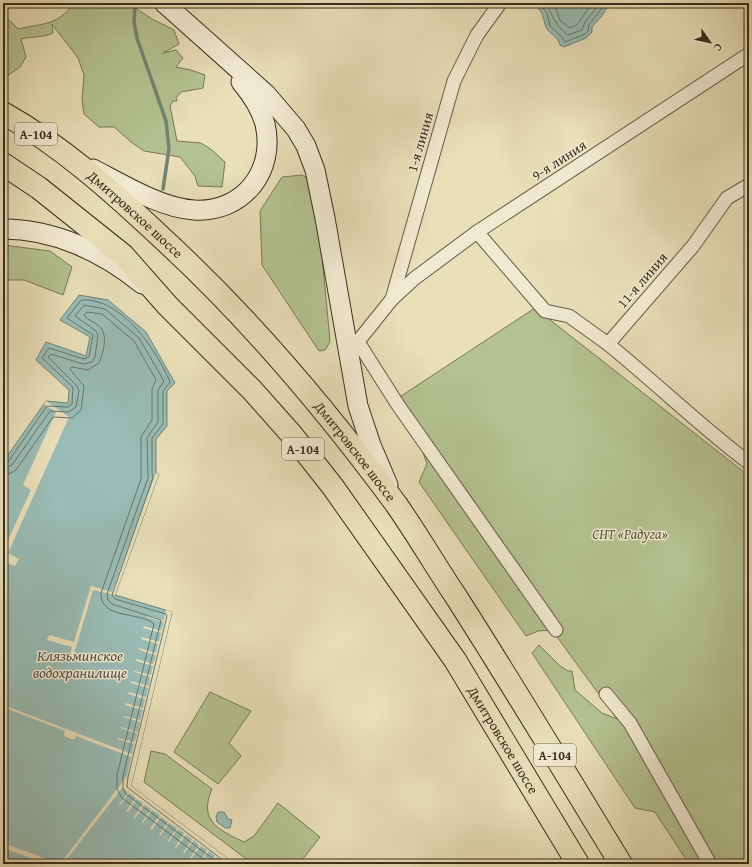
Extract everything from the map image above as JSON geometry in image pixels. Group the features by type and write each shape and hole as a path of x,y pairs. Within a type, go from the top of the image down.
{"highway":[{"name":"Дмитровское шоссе","path":"3,113 67,156 119,198 194,268 257,332 349,443 397,506 488,647 621,864"},
{"name":"Дмитровское шоссе","path":"3,164 39,188 123,255 167,305 252,390 292,435 333,487 455,660 578,864"}],"main road":[{"path":"169,7 266,94 283,112 306,146 315,170 353,348 360,412 371,446 397,506"},
{"path":"67,156 125,186 176,207 194,210 209,209 224,206 237,199 250,189 264,166 267,150 267,137 259,108 219,52"},
{"path":"3,229 20,229 56,236 98,254 140,282 167,305"}],"street":[{"name":"1-я линия","path":"392,298 454,81 477,35 500,3"},
{"name":"9-я линия","path":"392,298 415,278 477,232 749,54"},
{"name":"11-я линия","path":"608,344 693,246 727,198 749,185"},
{"path":"477,232 545,311 569,316 608,344 655,382 714,437 749,463"},
{"path":"392,298 353,348 398,405 556,630"},
{"path":"606,694 630,723 710,864"}],"green space":[{"path":"74,3 128,3 152,19 174,30 179,44 163,53 176,50 183,58 176,67 205,75 203,88 181,92 176,98 177,101 173,101 170,106 177,141 201,143 212,150 225,162 222,187 198,186 195,176 180,157 144,151 114,127 99,127 84,114 82,99 84,75 78,58 52,24 53,33 45,36 21,39 26,57 20,67 7,76 3,74 3,14 18,29 56,20 62,16"},
{"path":"302,175 309,179 321,247 328,319 330,342 325,350 319,351 262,265 260,211 282,177"},
{"path":"3,245 50,251 72,267 63,295 24,280 3,280"},
{"name":"СНТ «Радуга»","path":"535,308 749,476 749,864 689,864 655,812 635,808 532,653 539,645 559,665 568,671 572,671 575,690 602,713 617,719 552,630 538,631 526,636 419,482 427,464 421,447 392,402"},
{"path":"210,692 251,711 229,743 241,756 218,784 174,752"},
{"path":"151,751 165,754 212,789 208,800 209,817 219,828 235,838 244,842 254,836 278,803 320,837 299,864 253,864 144,782"}],"water":[{"path":"538,3 610,3 592,27 592,32 586,38 564,47 560,45 558,40 546,27 538,8"},
{"name":"Клязьминское водохранилище","path":"79,295 108,300 146,332 175,383 167,391 167,426 156,439 156,473 159,474 115,595 172,612 131,786 235,864 3,864 3,462 46,401 68,403 69,390 36,360 46,342 86,356 90,337 60,320"},
{"path":"218,812 224,812 228,819 232,820 230,828 225,828 217,822 216,817"}],"pier":[{"path":"46,401 69,417 8,553 19,559 15,566 3,561 3,551 31,490 23,485 56,412 44,404"},
{"path":"156,473 159,474 115,595 93,590 73,657 70,656 72,647 47,640 49,635 74,642 91,586 112,592"},
{"path":"166,610 172,612 131,786 235,864 219,864 222,861 216,857 211,864 209,864 215,856 209,851 199,864 207,850 201,846 191,859 190,858 199,845 194,840 184,854 183,853 192,839 186,835 176,848 175,847 184,833 178,829 169,842 168,841 177,828 169,823 160,836 159,835 168,822 161,817 152,830 150,829 160,815 152,810 143,823 142,822 151,809 145,805 135,818 134,817 143,803 137,799 128,812 126,811 136,798 129,793 120,806 119,805 128,792 122,788 63,864 60,864 127,776 131,757 76,736 74,740 64,736 65,731 8,709 3,721 3,714 6,706 132,754 134,744 117,739 135,742 137,733 120,728 138,732 140,722 123,717 140,720 143,710 125,705 125,703 143,708 145,699 128,694 129,692 146,697 148,688 131,683 131,681 149,686 150,677 134,671 151,675 153,666 136,661 137,659 153,664 156,655 139,650 139,648 156,653 158,644 141,639 142,637 159,642 161,633 143,628 144,626 161,631 164,622 147,617 147,615 164,620"},
{"path":"3,843 60,864 47,864 3,848"}],"waterway":[{"path":"135,5 134,22 137,38 166,121 169,149 163,189"}]}
